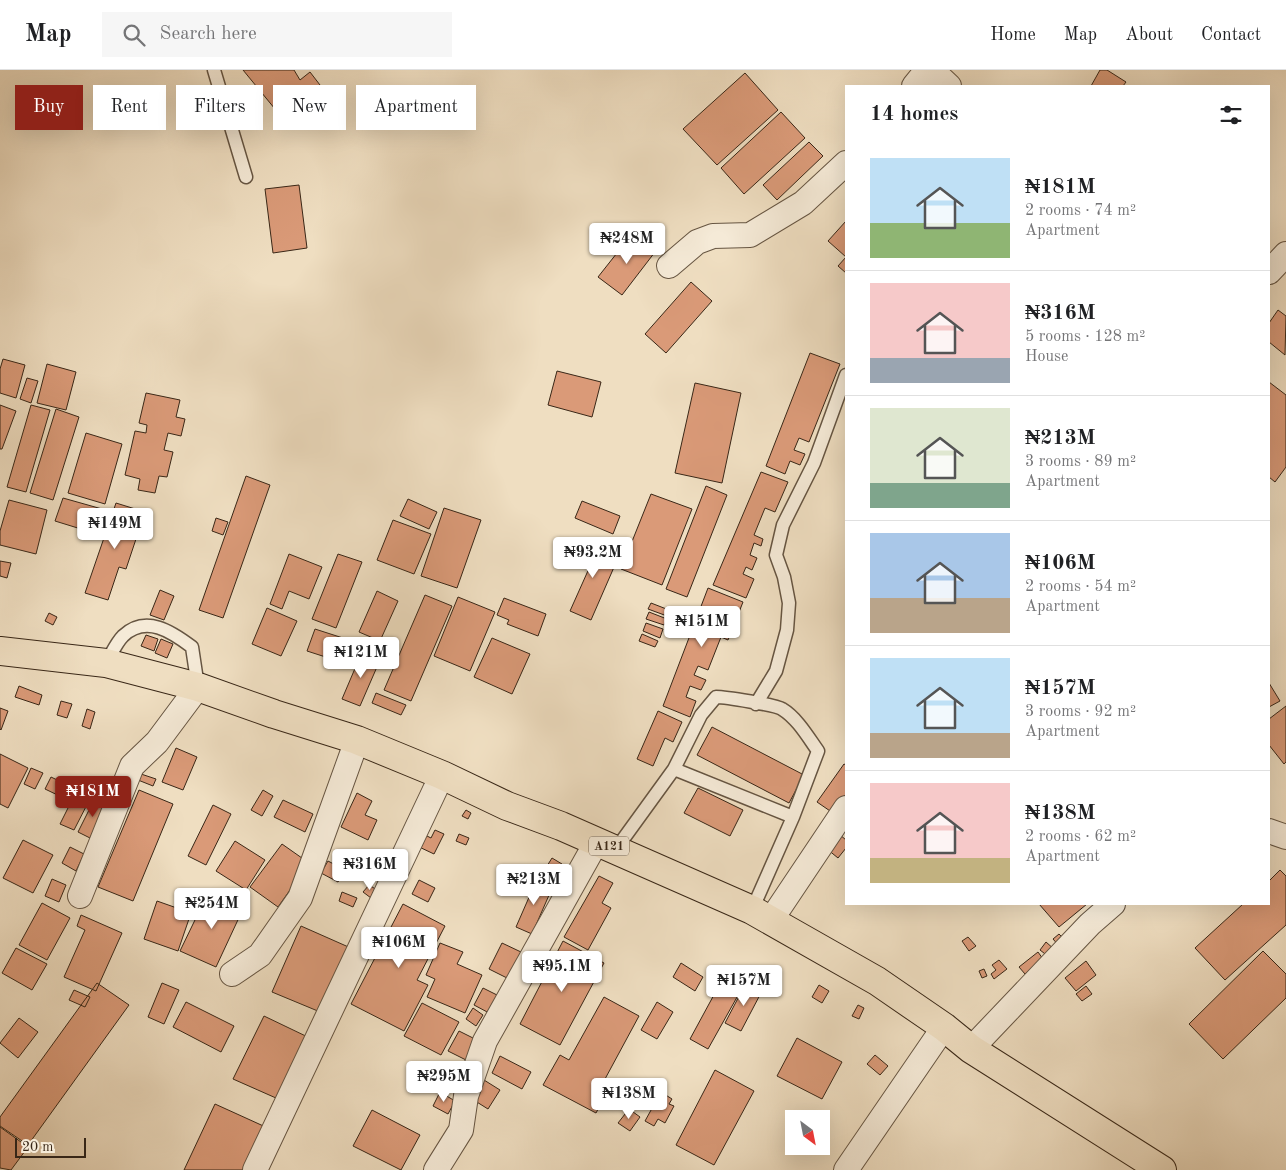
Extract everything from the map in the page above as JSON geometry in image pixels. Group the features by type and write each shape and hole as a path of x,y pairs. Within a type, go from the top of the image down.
{"main road":[{"name":"A121","path":"0,651 106,663 198,687 274,714 357,740 442,775 507,806 606,845 761,915 877,981 944,1027 971,1049 1162,1170"}],"street":[{"path":"915,85 927,70"},
{"path":"932,70 948,85"},
{"path":"669,266 697,242 713,236 750,235 804,203 845,164"},
{"path":"1270,271 1286,254"},
{"path":"80,896 132,766 157,742 198,687"},
{"path":"232,974 260,955 300,898 357,740"},
{"path":"255,1170 442,775"},
{"path":"761,915 845,809"},
{"path":"1270,831 1286,836"},
{"path":"436,1170 461,1130 466,1096 485,1041 606,845"},
{"path":"971,1049 1090,924 1112,905"},
{"path":"846,1170 944,1027"}],"lane":[{"path":"214,70 246,177"},
{"path":"756,704 776,671 787,630 789,603 784,577 776,556 783,524 814,463 845,378"},
{"path":"106,663 123,636 139,628 156,625 177,636 192,647 198,687"},
{"path":"606,845 674,769 701,715 716,697 734,697 756,704 781,708 804,731 818,751 793,817 761,915"},
{"path":"674,769 793,817"}],"building":[{"path":"243,70 294,70 300,80 310,72 320,85 273,85 273,107 263,94 263,85 255,85"},
{"path":"1100,70 1107,70 1126,82 1124,85 1092,85"},
{"path":"745,73 778,110 717,165 683,129"},
{"path":"781,112 805,138 744,194 721,168"},
{"path":"809,142 823,156 777,200 763,185"},
{"path":"299,185 307,248 273,253 265,189"},
{"path":"845,222 845,256 828,241"},
{"path":"632,234 655,252 622,295 598,277"},
{"path":"845,258 845,272 838,266"},
{"path":"691,282 712,301 666,353 645,334"},
{"path":"1278,310 1286,316 1285,355 1270,343 1270,322"},
{"path":"810,353 840,364 809,442 799,438 794,450 805,454 800,465 790,461 785,474 766,466"},
{"path":"3,359 25,365 16,398 0,393 0,369"},
{"path":"47,364 76,372 66,410 37,403"},
{"path":"557,371 601,382 592,417 548,405"},
{"path":"27,378 38,381 31,403 20,399"},
{"path":"695,383 741,393 722,483 675,473"},
{"path":"1270,383 1286,395 1286,467 1275,482 1270,478"},
{"path":"146,393 180,400 176,417 185,419 181,436 168,433 164,450 173,452 167,477 159,476 155,493 138,490 140,479 125,475 135,431 146,433 147,425 139,423"},
{"path":"0,405 16,411 2,449 0,449"},
{"path":"31,405 50,410 26,492 7,487"},
{"path":"56,409 79,417 53,500 30,493"},
{"path":"86,433 122,444 105,504 68,493"},
{"path":"761,472 788,482 775,512 765,508 754,535 763,539 761,546 754,543 750,555 757,558 752,570 746,567 743,574 754,579 746,598 713,585"},
{"path":"246,476 270,485 223,618 199,610"},
{"path":"706,486 727,495 687,597 666,589"},
{"path":"651,494 692,509 662,585 621,569"},
{"path":"63,498 102,509 94,533 55,521"},
{"path":"408,499 437,512 429,529 400,516"},
{"path":"9,500 47,510 36,554 0,545 0,531"},
{"path":"582,501 620,516 613,534 575,518"},
{"path":"116,503 145,512 126,569 119,567 108,600 85,593"},
{"path":"444,508 481,520 457,588 421,576"},
{"path":"216,518 228,522 223,535 212,531"},
{"path":"393,520 431,534 414,574 377,560"},
{"path":"578,542 618,558 591,620 570,611 591,564 573,556"},
{"path":"289,554 322,567 309,599 289,591 282,609 270,604"},
{"path":"338,554 362,562 336,628 312,619"},
{"path":"0,561 11,563 7,578 0,576"},
{"path":"708,588 743,602 728,640 721,637 708,670 698,666 694,675 706,680 701,690 690,686 686,697 696,701 690,717 663,706"},
{"path":"160,590 174,596 164,620 150,615"},
{"path":"377,591 398,601 380,641 359,632"},
{"path":"425,595 452,606 411,701 384,690"},
{"path":"458,597 495,612 470,671 434,656"},
{"path":"504,598 546,614 538,636 507,624 509,620 497,615"},
{"path":"651,603 669,610 667,616 648,609"},
{"path":"267,608 297,621 281,656 252,644"},
{"path":"649,612 667,619 664,625 646,619"},
{"path":"49,613 57,617 53,625 45,621"},
{"path":"646,623 663,629 660,638 643,631"},
{"path":"315,629 346,639 338,661 307,651"},
{"path":"642,634 658,641 655,647 639,641"},
{"path":"146,635 158,639 154,651 141,646"},
{"path":"492,638 530,654 512,694 474,677"},
{"path":"161,639 173,644 167,658 155,653"},
{"path":"362,652 380,660 360,706 342,699"},
{"path":"1270,685 1280,701 1270,706"},
{"path":"19,686 42,695 39,705 15,697"},
{"path":"376,693 406,705 401,715 372,703"},
{"path":"61,701 72,704 67,718 57,715"},
{"path":"1286,706 1286,762 1284,764 1270,746 1270,718"},
{"path":"0,708 8,711 1,730 0,729"},
{"path":"87,709 95,712 90,729 82,726"},
{"path":"658,711 682,722 673,742 665,738 653,766 637,759"},
{"path":"712,727 804,775 789,803 697,755"},
{"path":"176,748 197,757 183,790 162,782"},
{"path":"0,754 28,768 8,808 0,804"},
{"path":"845,764 845,795 833,813 817,802"},
{"path":"31,768 43,773 35,789 24,784"},
{"path":"141,774 156,779 153,786 138,780"},
{"path":"51,777 74,788 68,800 45,789"},
{"path":"79,786 93,793 74,830 60,824"},
{"path":"698,788 743,810 730,836 684,813"},
{"path":"139,790 173,804 133,901 98,887"},
{"path":"263,790 273,796 262,816 251,810"},
{"path":"357,793 372,801 365,815 377,820 368,840 341,827"},
{"path":"95,798 107,805 90,838 78,832"},
{"path":"283,800 313,814 305,832 274,817"},
{"path":"213,805 231,814 206,865 188,856"},
{"path":"466,810 471,813 468,819 462,816"},
{"path":"435,830 444,834 434,854 415,845 421,833 431,838"},
{"path":"459,834 469,838 466,845 456,841"},
{"path":"839,834 845,839 845,849 838,858 827,849"},
{"path":"23,840 53,855 33,893 3,878"},
{"path":"235,841 265,860 246,890 216,871"},
{"path":"282,844 309,863 278,907 250,887"},
{"path":"70,847 84,854 76,871 62,863"},
{"path":"552,858 562,864 558,872 547,866"},
{"path":"328,861 345,870 338,882 321,873"},
{"path":"1280,870 1286,876 1286,925 1225,980 1195,948 1242,905 1270,905 1270,880"},
{"path":"599,876 613,883 602,903 611,908 588,950 564,937"},
{"path":"52,879 66,885 59,902 45,896"},
{"path":"537,879 553,886 532,934 516,927"},
{"path":"419,880 435,888 428,902 412,894"},
{"path":"369,885 377,890 371,898 363,892"},
{"path":"342,892 357,898 353,907 339,901"},
{"path":"208,893 243,909 216,967 180,951"},
{"path":"157,901 191,913 178,951 144,939"},
{"path":"42,903 70,918 47,960 19,945"},
{"path":"403,904 445,926 417,980 428,985 404,1031 351,1004"},
{"path":"1040,905 1086,905 1059,927"},
{"path":"81,915 122,933 96,991 64,977 85,930 77,926"},
{"path":"301,926 353,949 325,1014 272,992"},
{"path":"1059,934 1066,941 1060,947 1053,939"},
{"path":"968,937 976,946 969,951 962,941"},
{"path":"563,941 604,963 560,1045 520,1024"},
{"path":"1046,942 1055,950 1049,957 1040,950"},
{"path":"440,943 463,952 457,964 482,975 465,1013 427,997 435,979 426,975"},
{"path":"502,943 521,952 509,979 489,969"},
{"path":"16,948 47,964 32,990 2,973"},
{"path":"1263,951 1286,974 1286,998 1223,1059 1189,1024"},
{"path":"1038,952 1043,959 1025,974 1019,967"},
{"path":"999,960 1007,969 994,979 991,974 996,970 992,965"},
{"path":"1086,961 1096,975 1076,991 1065,978"},
{"path":"681,963 703,977 695,991 673,977"},
{"path":"984,969 987,976 982,978 979,971"},
{"path":"722,980 741,990 708,1049 690,1039"},
{"path":"97,983 129,1005 28,1145 0,1126 0,1117"},
{"path":"162,983 179,990 164,1024 148,1017"},
{"path":"746,983 762,991 741,1031 725,1023"},
{"path":"819,985 829,991 822,1003 812,997"},
{"path":"1086,986 1092,994 1082,1001 1076,994"},
{"path":"483,988 501,997 491,1014 474,1005"},
{"path":"74,990 90,997 85,1007 69,1000"},
{"path":"604,997 639,1016 605,1079 612,1083 596,1113 543,1085 560,1055 569,1060"},
{"path":"186,1002 234,1026 221,1052 173,1027"},
{"path":"657,1002 673,1012 657,1039 641,1030"},
{"path":"422,1003 459,1022 441,1055 404,1036"},
{"path":"858,1005 864,1008 859,1019 852,1016"},
{"path":"473,1008 483,1015 476,1026 466,1019"},
{"path":"264,1016 314,1040 285,1102 233,1079"},
{"path":"19,1018 38,1032 18,1058 0,1043"},
{"path":"459,1031 477,1040 466,1060 448,1051"},
{"path":"797,1038 842,1062 822,1099 777,1076"},
{"path":"875,1055 888,1066 880,1075 867,1064"},
{"path":"500,1056 531,1072 522,1089 492,1073"},
{"path":"715,1070 754,1091 714,1165 676,1145"},
{"path":"484,1080 500,1090 488,1109 472,1099"},
{"path":"440,1092 455,1101 448,1114 433,1106"},
{"path":"661,1092 672,1099 669,1104 674,1106 665,1123 658,1119 654,1126 645,1121"},
{"path":"215,1104 270,1129 251,1170 184,1170"},
{"path":"629,1109 640,1117 630,1131 618,1123"},
{"path":"372,1110 420,1135 401,1170 353,1146"},
{"path":"0,1127 28,1147 11,1170 0,1168"}]}
